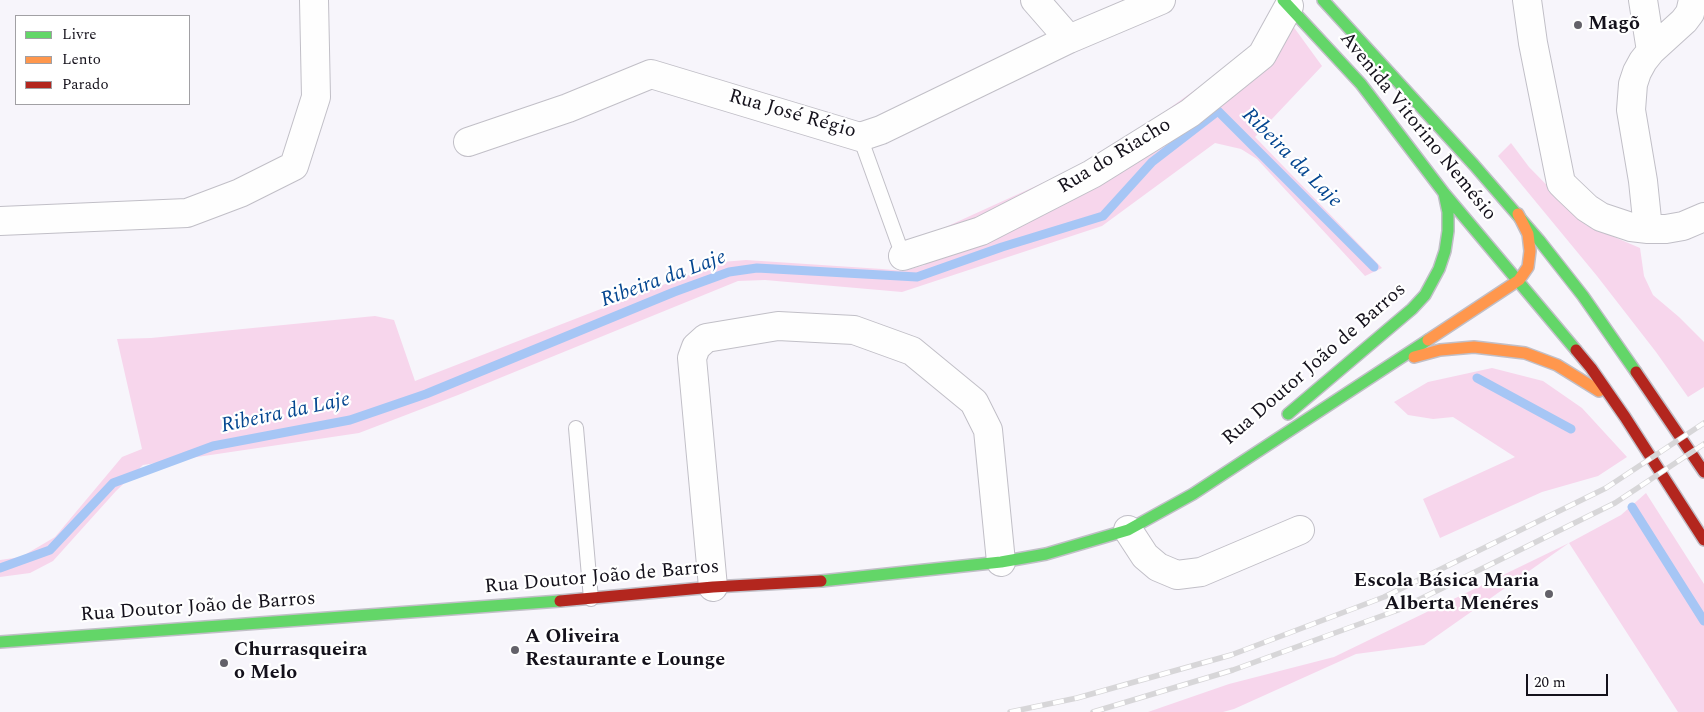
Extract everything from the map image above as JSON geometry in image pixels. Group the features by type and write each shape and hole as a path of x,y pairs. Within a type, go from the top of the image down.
{"street":[{"path":"0,221 188,212 240,193 294,166 316,98 314,0"},
{"path":"1035,0 1069,39"},
{"name":"Rua José Régio","path":"468,142 568,108 651,74 860,137 881,130 1069,39 1160,0"},
{"name":"Avenida Vitorino Nemésio","path":"1323,0 1518,214"},
{"path":"1527,0 1533,43 1561,183 1576,199 1601,217 1618,224 1648,229 1683,226 1704,217"},
{"path":"1643,0 1651,51"},
{"path":"1648,229 1643,181 1631,110 1631,97 1637,72 1651,51 1684,21 1690,12 1693,0"},
{"name":"Avenida Vitorino Nemésio","path":"1286,3 1361,84 1444,193 1592,368 1625,416"},
{"name":"Rua do Riacho","path":"903,256 981,231 1092,174 1190,113 1262,55 1286,3"},
{"name":"Rua Doutor João de Barros","path":"1281,420 1412,310 1425,295 1439,269 1445,251 1448,212 1444,193"},
{"path":"1518,214 1528,234 1530,251 1528,267 1519,280"},
{"path":"1518,214 1599,318 1704,472"},
{"name":"Rua Doutor João de Barros","path":"0,642 591,599 713,587 812,582 1001,562 1046,554 1128,530 1193,494 1519,280"},
{"path":"713,587 692,358 696,347 706,338 778,326 854,330 912,351 974,402 988,430 1001,562"},
{"name":"Rua Doutor João de Barros","path":"1376,374 1407,360 1440,350 1474,347 1508,350 1541,359 1572,373 1601,392 1625,416"},
{"path":"1625,416 1704,540"},
{"name":"Rua Doutor João de Barros","path":"1193,494 1266,432"},
{"path":"1128,530 1145,556 1158,567 1177,575 1201,572 1300,530"}],"lane":[{"path":"860,137 903,256"},
{"path":"576,428 591,599"}],"shaded area":[{"path":"1290,22 1322,66 1255,137 1382,268 1365,276 1257,159 1241,149 1215,143 1102,226 902,292 765,280 738,281 458,395 359,433 143,465 116,491 53,561 30,573 0,577 0,560 21,557 55,537 122,457 142,449 117,339 151,338 375,316 394,320 415,381 722,262 746,260 904,271 925,265 915,241 1104,155"},
{"path":"1511,143 1529,167 1586,225 1640,248 1644,276 1653,295 1704,342 1704,387 1688,397 1597,276 1498,156"},
{"path":"1492,368 1543,381 1582,408 1627,457 1598,476 1542,492 1440,538 1423,499 1515,457 1453,417 1433,419 1408,415 1394,402 1428,382"},
{"path":"1646,493 1704,584 1704,712 1678,712 1569,543 1621,515"},
{"path":"1569,543 1424,645 1356,654 1234,709 1223,712 1148,712 1229,684 1334,657"}],"waterway":[{"name":"Ribeira da Laje","path":"0,568 50,550 113,483 213,446 350,420 426,394 674,292 729,272 757,268 917,277 1002,247 1103,216 1152,162 1218,111 1374,267"},
{"name":"Ribeira da Laje","path":"1477,378 1571,429"},
{"name":"Ribeira da Laje","path":"1632,507 1704,621"}],"railway":[{"path":"1010,712 1077,698 1231,655 1384,597 1606,488 1704,423"},
{"path":"1093,712 1233,670 1398,610 1615,503 1704,444"}],"traffic: fast":[{"path":"1283,0 1361,84 1444,193 1576,350"},
{"path":"1323,0 1474,165 1539,240 1583,296 1636,372"},
{"path":"1288,414 1412,309 1425,295 1439,269 1445,251 1448,212 1444,193"},
{"path":"821,581 1001,562 1046,554 1128,530 1193,494 1428,340"},
{"path":"0,642 560,601"}],"traffic: slow":[{"path":"1428,340 1519,280 1528,267 1530,251 1528,234 1518,214"},
{"path":"1414,357 1440,350 1474,347 1525,353 1557,365 1599,391"}],"traffic: jam":[{"path":"1576,350 1625,417 1704,540"},
{"path":"1636,372 1704,472"},
{"path":"560,601 713,587 821,581"}],"place":[{"name":"Magõ","path":"1578,25"},
{"name":"Escola Básica Maria Alberta Menéres","path":"1549,594"},
{"name":"A Oliveira Restaurante e Lounge","path":"515,650"},
{"name":"Churrasqueira o Melo","path":"224,663"}]}
